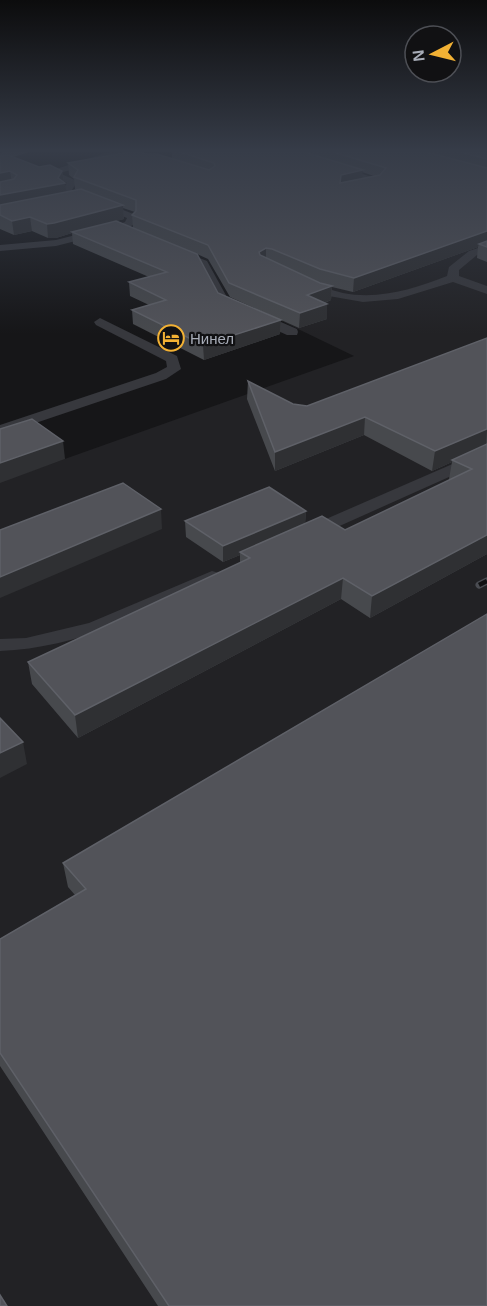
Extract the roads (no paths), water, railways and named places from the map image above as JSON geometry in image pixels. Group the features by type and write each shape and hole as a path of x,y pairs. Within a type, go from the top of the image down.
{"lane":[{"path":"0,248 56,243 130,224 132,217 120,212"},
{"path":"117,228 203,263 223,300 291,332"},
{"path":"453,278 453,269 472,254 487,248"},
{"path":"296,280 344,298 364,300 398,296 453,278 487,290"},
{"path":"0,430 161,376 174,369 172,359 100,322"},
{"path":"291,541 487,454"},
{"path":"0,645 26,644 95,628 226,570"}],"railway":[{"path":"479,585 487,581"}],"place":[{"name":"Нинел","path":"171,338"}]}
